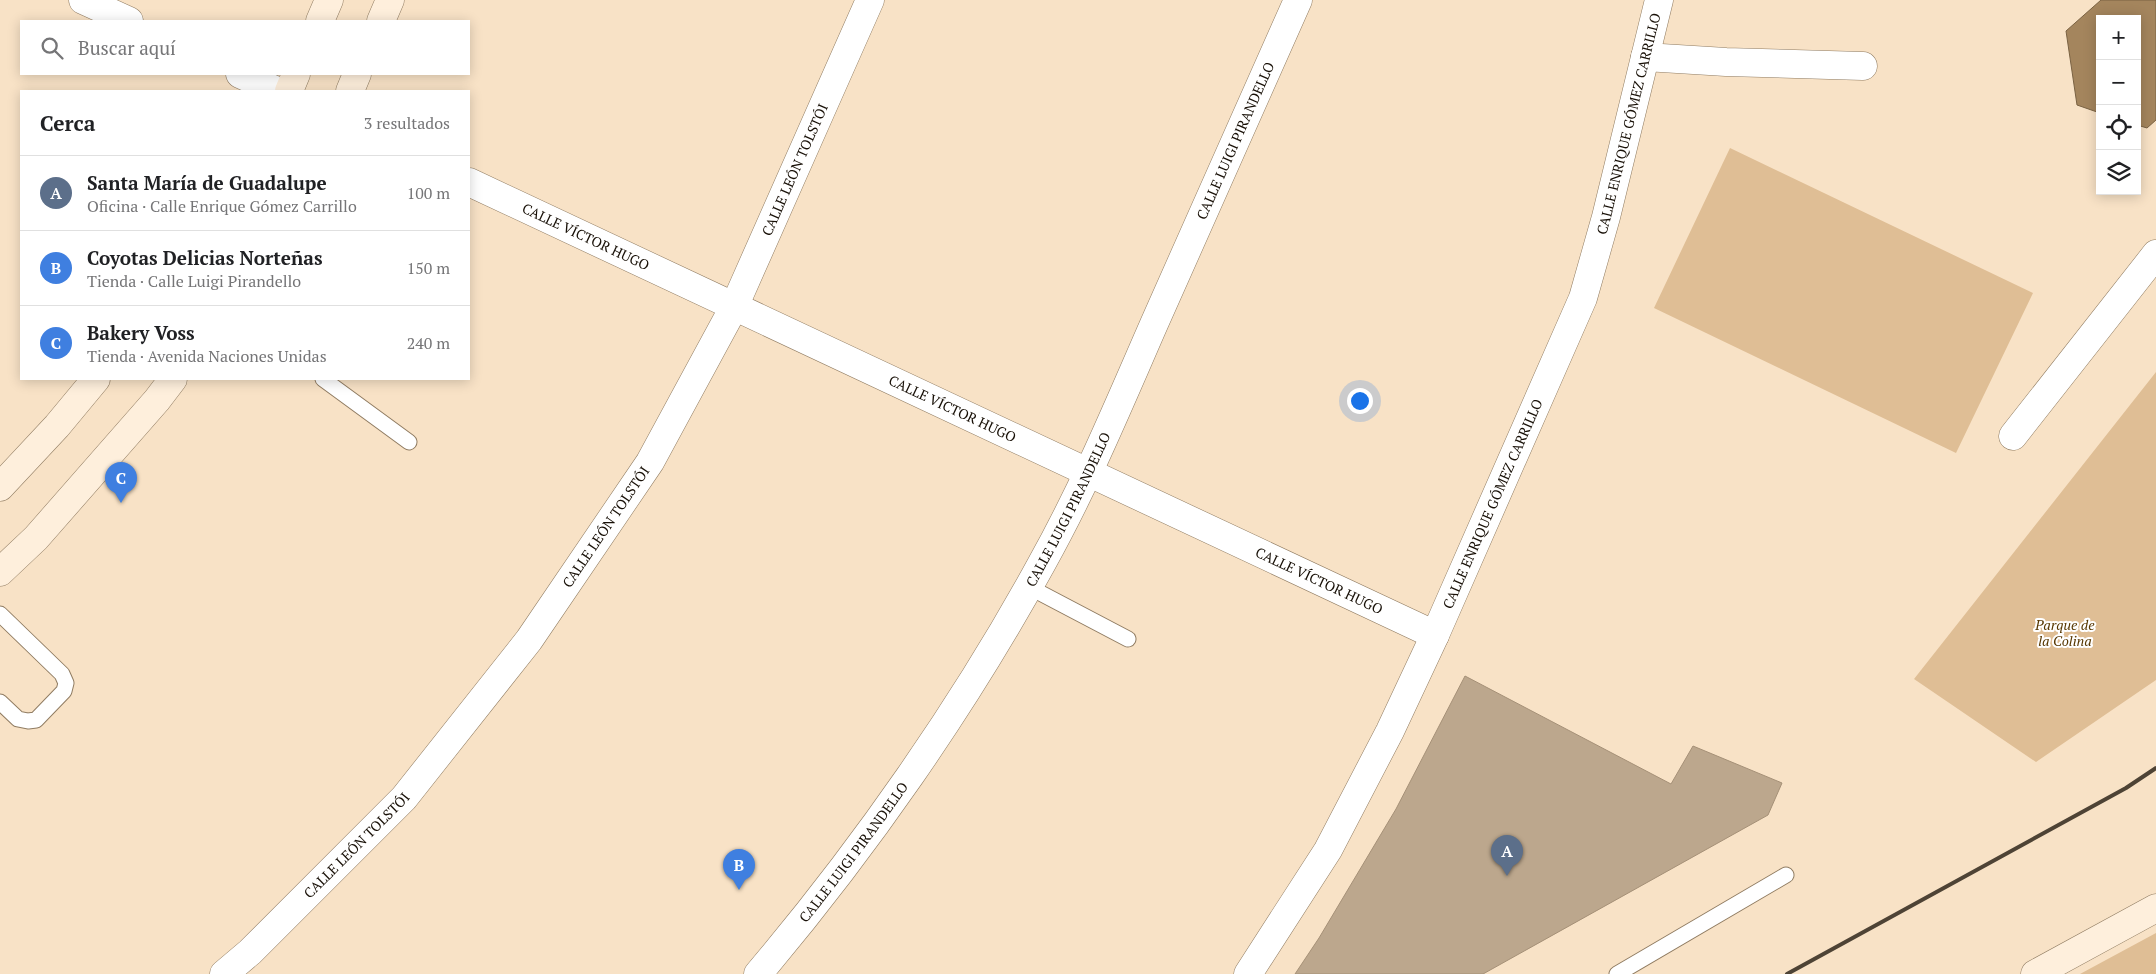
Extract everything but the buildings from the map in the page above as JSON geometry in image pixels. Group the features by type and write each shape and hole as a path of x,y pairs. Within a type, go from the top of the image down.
{"street":[{"path":"84,0 126,20"},
{"path":"320,20 329,0"},
{"path":"381,20 390,0"},
{"name":"CALLE LEÓN TOLSTÓI","path":"224,974 250,952 404,798 529,640 650,462 734,308 870,0"},
{"name":"CALLE LUIGI PIRANDELLO","path":"758,974 816,904 911,772 956,707 1029,587 1088,473 1298,0"},
{"name":"CALLE ENRIQUE GÓMEZ CARRILLO","path":"1248,974 1328,850 1390,731 1435,635 1583,298 1606,217 1659,0"},
{"path":"1645,57 1719,62 1863,66"},
{"path":"242,75 275,90"},
{"path":"289,90 296,75"},
{"path":"350,90 357,75"},
{"name":"CALLE VÍCTOR HUGO","path":"470,182 734,308 1435,635"},
{"path":"2013,436 2156,254"},
{"path":"0,487 58,426 95,380"},
{"path":"0,572 36,538 157,400 172,380"},
{"path":"2035,974 2156,908"}],"lane":[{"path":"324,380 408,442"},
{"path":"1029,587 1128,638"},
{"path":"0,614 62,674 66,683 64,691 36,720 28,722 18,718 0,702"},
{"path":"1617,974 1786,875"}],"green space":[{"path":"1730,148 2033,293 1956,453 1654,308"},
{"name":"Parque de la Colina","path":"2156,372 2156,680 2036,762 1914,679"},
{"path":"2156,933 2156,974 2080,974"}],"shaded area":[{"path":"2101,0 2156,0 2156,120 2147,128 2141,126 2141,15 2096,15 2096,112 2077,105 2066,31"}],"railway":[{"path":"1787,974 2126,788 2156,768"}],"place":[{"name":"Bakery Voss","path":"121,503"},
{"name":"Santa María de Guadalupe","path":"1507,876"},
{"name":"Coyotas Delicias Norteñas","path":"739,890"}]}
